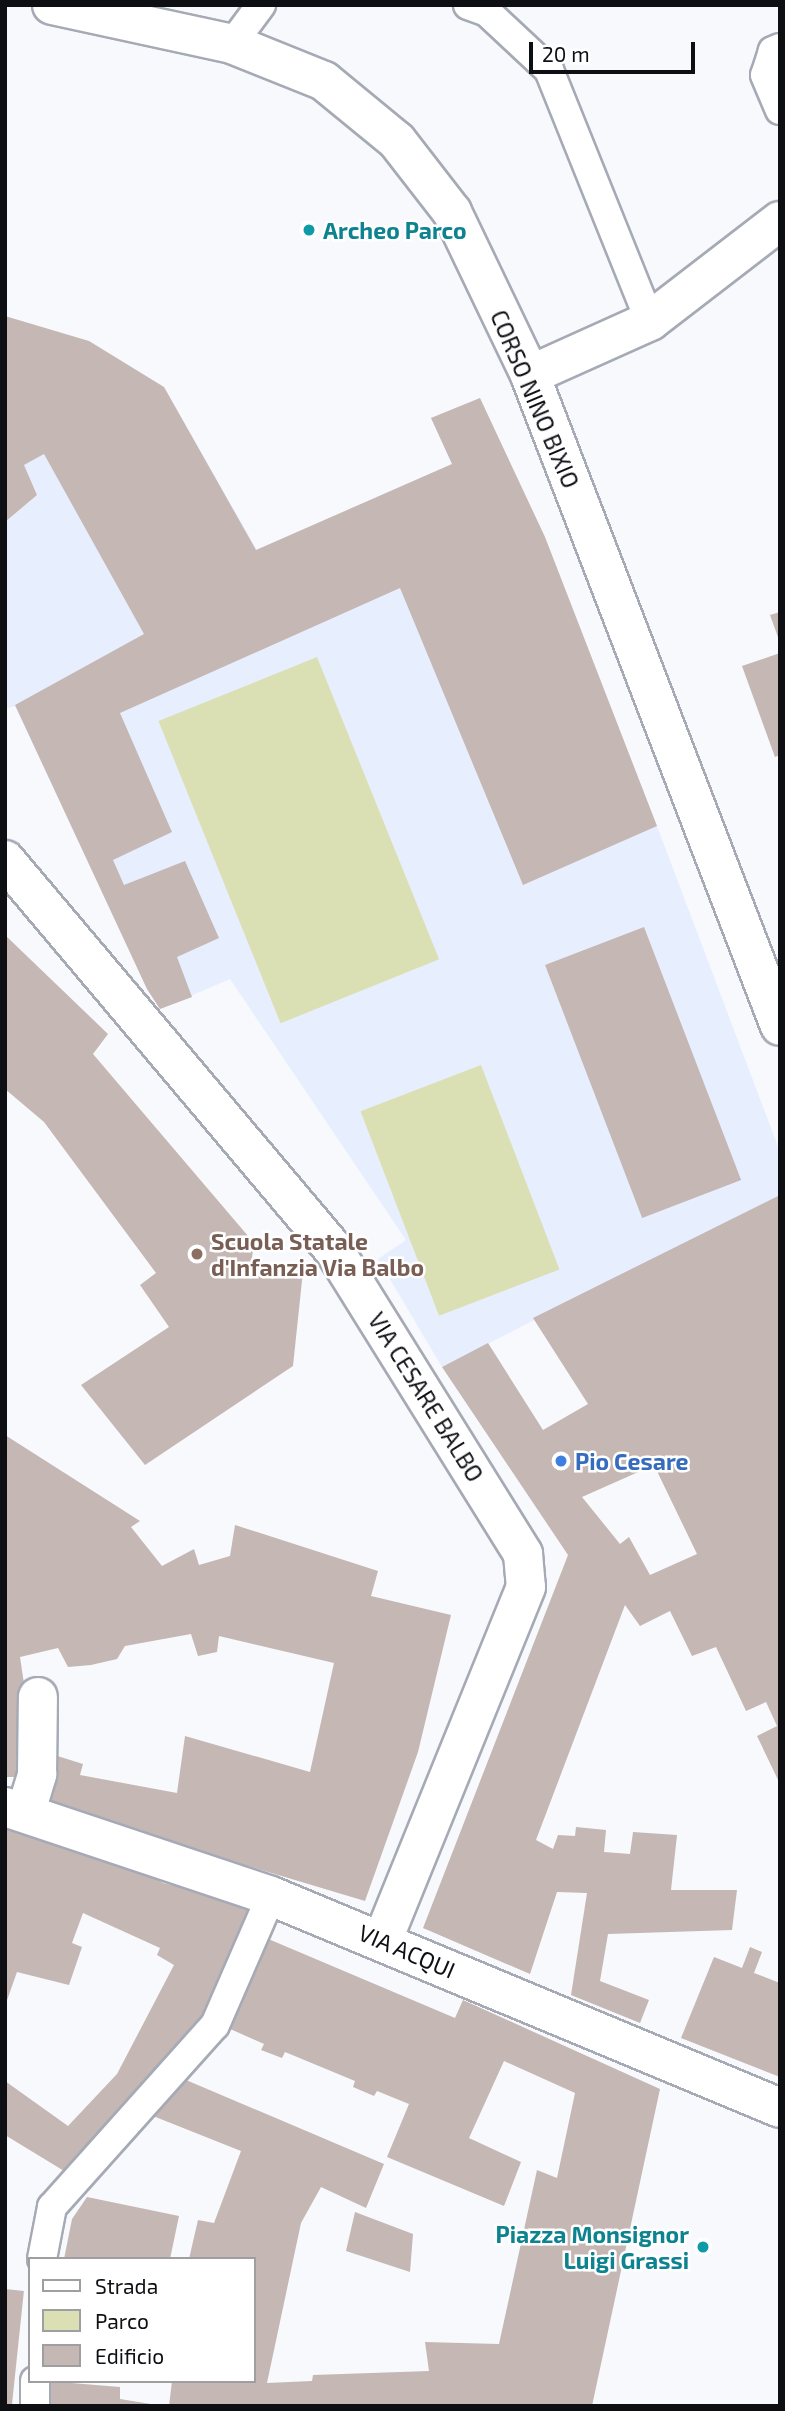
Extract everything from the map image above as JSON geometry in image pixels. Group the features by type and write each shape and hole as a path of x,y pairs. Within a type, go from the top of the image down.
{"street":[{"name":"CORSO NINO BIXIO","path":"52,5 232,44 324,81 397,141 452,212 530,376 780,1026"},
{"path":"530,376 650,321 780,221"},
{"name":"VIA CESARE BALBO","path":"5,860 334,1250 523,1554 526,1587 383,1940"},
{"name":"VIA ACQUI","path":"38,1697 37,1774 16,1809 271,1896 383,1940 780,2108"}],"lane":[{"path":"232,44 261,5"},
{"path":"468,5 487,12 549,70 650,321"},
{"path":"780,48 774,51 765,75 780,110"},
{"path":"42,2257 52,2207 215,2025 271,1896"},
{"path":"35,2383 35,2406"}],"shaded area":[{"path":"164,387 257,550 452,464 431,418 480,398 657,826 780,1152 780,1195 442,1367 378,1259 406,1240 230,979 160,1009 147,989 15,706 5,709 5,522 37,495 24,465"}],"green space":[{"path":"317,657 439,959 281,1023 158,721"},
{"path":"481,1065 559,1269 439,1316 361,1111"}],"building":[{"path":"5,316 89,341 164,387 256,550 452,464 431,418 480,398 545,537 657,826 523,885 400,588 120,713 172,832 113,860 124,885 185,861 219,938 177,957 192,997 160,1009 147,989 15,705 144,634 44,454 24,465 37,495 5,522"},
{"path":"780,612 780,639 779,640 770,615"},
{"path":"780,653 780,755 775,757 742,666"},
{"path":"644,927 741,1180 642,1218 545,965"},
{"name":"Scuola Statale d'Infanzia Via Balbo","path":"5,935 108,1034 93,1054 254,1243 251,1265 303,1271 293,1366 145,1465 81,1385 169,1327 140,1285 156,1273 44,1122 5,1089"},
{"path":"780,1195 780,1784 757,1736 777,1726 766,1702 746,1711 716,1647 692,1656 670,1611 640,1626 625,1605 536,1840 553,1849 558,1835 575,1836 576,1827 606,1830 604,1852 630,1854 633,1832 677,1835 671,1890 737,1890 732,1930 608,1934 600,1981 649,2000 640,2023 571,1995 587,1893 557,1892 530,1974 423,1928 568,1555 442,1367 488,1343 543,1430 588,1404 533,1318","holes":["654,1465 697,1554 650,1575 629,1537 620,1544 582,1497"]},
{"path":"5,1435 140,1521 131,1527 162,1566 194,1549 199,1565 230,1556 235,1525 378,1571 371,1596 451,1615 418,1752 365,1901 182,1846 144,1841 43,1805 48,1753 83,1764 80,1775 177,1793 185,1736 310,1772 334,1663 219,1636 217,1652 198,1656 191,1634 125,1646 117,1659 91,1665 68,1667 58,1648 20,1657 26,1697 24,1777 5,1777"},
{"path":"5,1828 102,1850 163,1883 251,1904 200,2021 69,2174 5,2135 5,2081 68,2126 117,2074 174,1965 157,1955 160,1948 83,1913 72,1943 82,1947 69,1985 17,1972 5,2006"},
{"path":"266,1938 455,2018 463,2000 660,2089 592,2406 169,2406 172,2383 256,2383 256,2257 189,2257 198,2220 214,2223 241,2151 148,2114 179,2077 384,2164 366,2208 321,2187 301,2223 267,2383 312,2381 313,2375 429,2371 425,2342 499,2344 537,2170 557,2178 575,2093 504,2061 469,2138 521,2162 504,2206 387,2157 409,2104 377,2091 374,2096 353,2087 355,2081 285,2052 282,2058 261,2050 264,2044 228,2028"},
{"path":"750,1947 762,1952 754,1973 780,1983 780,2077 681,2038 714,1957 742,1968"},
{"path":"87,2197 179,2216 170,2257 64,2257 72,2219"},
{"path":"355,2212 413,2234 410,2272 346,2251"},
{"path":"5,2289 24,2291 12,2406 5,2406"},
{"path":"47,2383 71,2383 120,2387 120,2399 163,2406 46,2406"}],"place":[{"name":"Archeo Parco","path":"309,230"},
{"name":"Scuola Statale d'Infanzia Via Balbo","path":"197,1254"},
{"name":"Pio Cesare","path":"561,1461"},
{"name":"Piazza Monsignor Luigi Grassi","path":"703,2247"}]}
